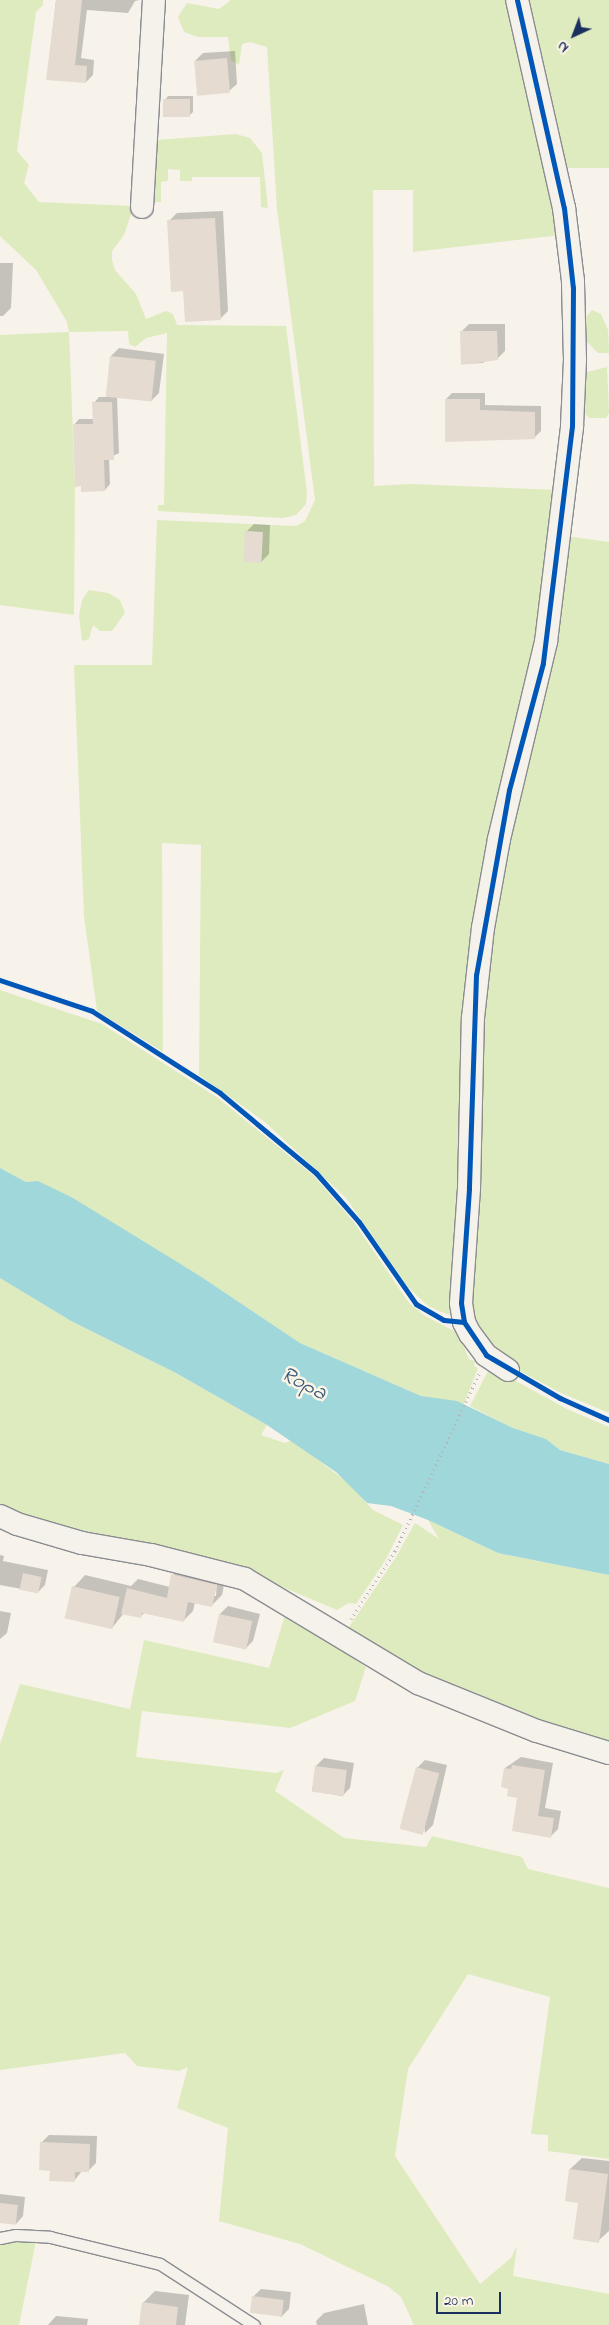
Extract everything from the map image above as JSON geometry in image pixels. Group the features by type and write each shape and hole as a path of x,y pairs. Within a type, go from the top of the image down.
{"street":[{"path":"142,207 154,0"},
{"path":"508,1370 488,1356 464,1322 461,1303 469,1189 473,1009 483,928 503,819 546,642 572,426 575,360 573,282 564,208 517,0"},
{"path":"0,1516 17,1524 82,1543 169,1559 245,1579 380,1663 462,1703 609,1753"}],"lane":[{"path":"0,2238 16,2235 50,2236 160,2264 175,2271 254,2325"}],"path":[{"path":"339,1636 395,1551 488,1356"}],"green space":[{"path":"0,0 43,0 43,5 36,12 17,151 29,165 24,183 39,202 134,206 124,235 112,251 112,260 115,270 136,294 146,319 166,311 173,314 177,325 286,326 307,493 306,504 296,515 283,518 158,511 158,505 164,505 167,333 146,338 135,347 129,344 128,331 69,332 67,322 36,270 0,236"},
{"path":"231,0 512,0 561,235 413,252 413,190 373,190 374,486 410,484 560,490 538,661 508,766 457,1301 449,1315 428,1306 408,1287 346,1198 265,1122 199,1075 201,845 162,843 163,1052 97,1011 84,916 74,665 152,665 157,520 296,526 305,521 315,500 277,209 267,47 250,42 242,44 239,65 231,60 228,37 198,37 184,32 178,17 187,3 219,9"},
{"path":"525,0 609,0 609,168 562,168"},
{"path":"236,134 250,138 262,153 268,208 261,207 260,177 192,177 192,181 180,181 180,170 168,169 168,181 161,182 161,202 154,202 156,140"},
{"path":"592,310 601,314 608,330 609,353 598,353 586,341 586,317"},
{"path":"69,332 75,486 74,615 0,605 0,335"},
{"path":"607,367 609,413 606,418 589,418 584,412 584,380 587,372"},
{"path":"566,536 609,542 609,1413 559,1392 507,1364 473,1322 471,1296 478,1221 479,1016"},
{"path":"89,590 108,593 120,600 125,613 112,631 100,631 93,625 89,639 82,641 79,615 82,600"},
{"path":"0,990 102,1024 218,1098 314,1176 353,1221 409,1303 425,1316 458,1333 469,1359 475,1361 474,1366 478,1368 464,1404 421,1396 300,1343 200,1276 38,1181 26,1182 0,1168"},
{"path":"0,1278 71,1321 176,1373 267,1425 261,1435 285,1443 292,1440 347,1482 373,1510 403,1525 385,1561 356,1604 349,1603 337,1610 216,1559 75,1529 26,1516 0,1504"},
{"path":"490,1367 567,1409 609,1427 609,1464 560,1450 546,1439 513,1428 470,1406"},
{"path":"428,1520 498,1553 609,1575 609,1743 557,1728 405,1667 350,1633 349,1627 396,1557 415,1523 439,1539"},
{"path":"286,1612 366,1667 355,1701 290,1728 142,1711 136,1757 276,1773 284,1770 275,1791 344,1838 426,1847 432,1836 522,1857 528,1869 609,1888 609,2159 548,2151 548,2135 531,2134 550,1997 468,1974 408,2069 395,2156 480,2284 511,2258 517,2246 513,2276 609,2294 609,2325 414,2325 401,2297 389,2287 300,2244 219,2221 228,2128 177,2108 188,2067 179,2071 137,2066 125,2053 0,2070 0,1744 20,1684 130,1709 144,1640 269,1668"},
{"path":"15,2241 36,2241 19,2325 0,2325 0,2244"}],"water":[{"name":"Ropa","path":"0,1168 26,1182 38,1181 73,1198 200,1276 300,1343 421,1396 457,1401 513,1428 546,1439 560,1450 609,1464 609,1575 498,1553 428,1520 391,1506 367,1503 336,1472 267,1425 176,1373 71,1321 0,1278"}],"building":[{"path":"56,0 82,0 75,65 87,66 86,83 46,80"},
{"path":"227,58 230,93 197,96 194,61"},
{"path":"163,99 190,99 190,117 163,117"},
{"path":"215,218 221,320 185,322 183,291 171,292 167,220"},
{"path":"460,331 497,331 498,360 461,365"},
{"path":"110,356 156,361 151,402 106,397"},
{"path":"445,399 480,399 480,410 535,412 535,439 445,442"},
{"path":"92,402 112,402 114,460 104,460 105,491 81,492 81,486 75,487 73,424 93,424"},
{"path":"245,531 263,532 261,563 243,562"},
{"path":"23,1573 42,1577 38,1594 19,1590"},
{"path":"171,1574 217,1585 212,1607 188,1602 184,1622 142,1613 141,1618 121,1614 127,1588 167,1598"},
{"path":"72,1586 120,1597 112,1629 65,1618"},
{"path":"219,1614 252,1621 246,1649 213,1642"},
{"path":"512,1765 545,1770 538,1816 554,1818 551,1838 512,1831 517,1798 507,1796 508,1789 501,1787 504,1768 511,1769"},
{"path":"315,1766 347,1770 344,1796 312,1792"},
{"path":"416,1767 439,1773 423,1835 399,1829"},
{"path":"40,2142 90,2144 89,2172 75,2172 75,2182 49,2181 50,2171 39,2170"},
{"path":"569,2169 608,2174 599,2243 573,2239 578,2203 565,2201"},
{"path":"0,2203 18,2205 16,2225 0,2223"},
{"path":"252,2296 284,2300 282,2317 250,2313"},
{"path":"142,2302 178,2307 176,2325 139,2325"}],"cycle path":[{"path":"517,0 564,208 573,288 572,426 543,663 509,790 476,975 469,1189 461,1303 464,1322 486,1355 560,1398 609,1420"},
{"path":"0,980 92,1011 220,1093 316,1173 359,1222 416,1304 444,1320 464,1322"}]}
